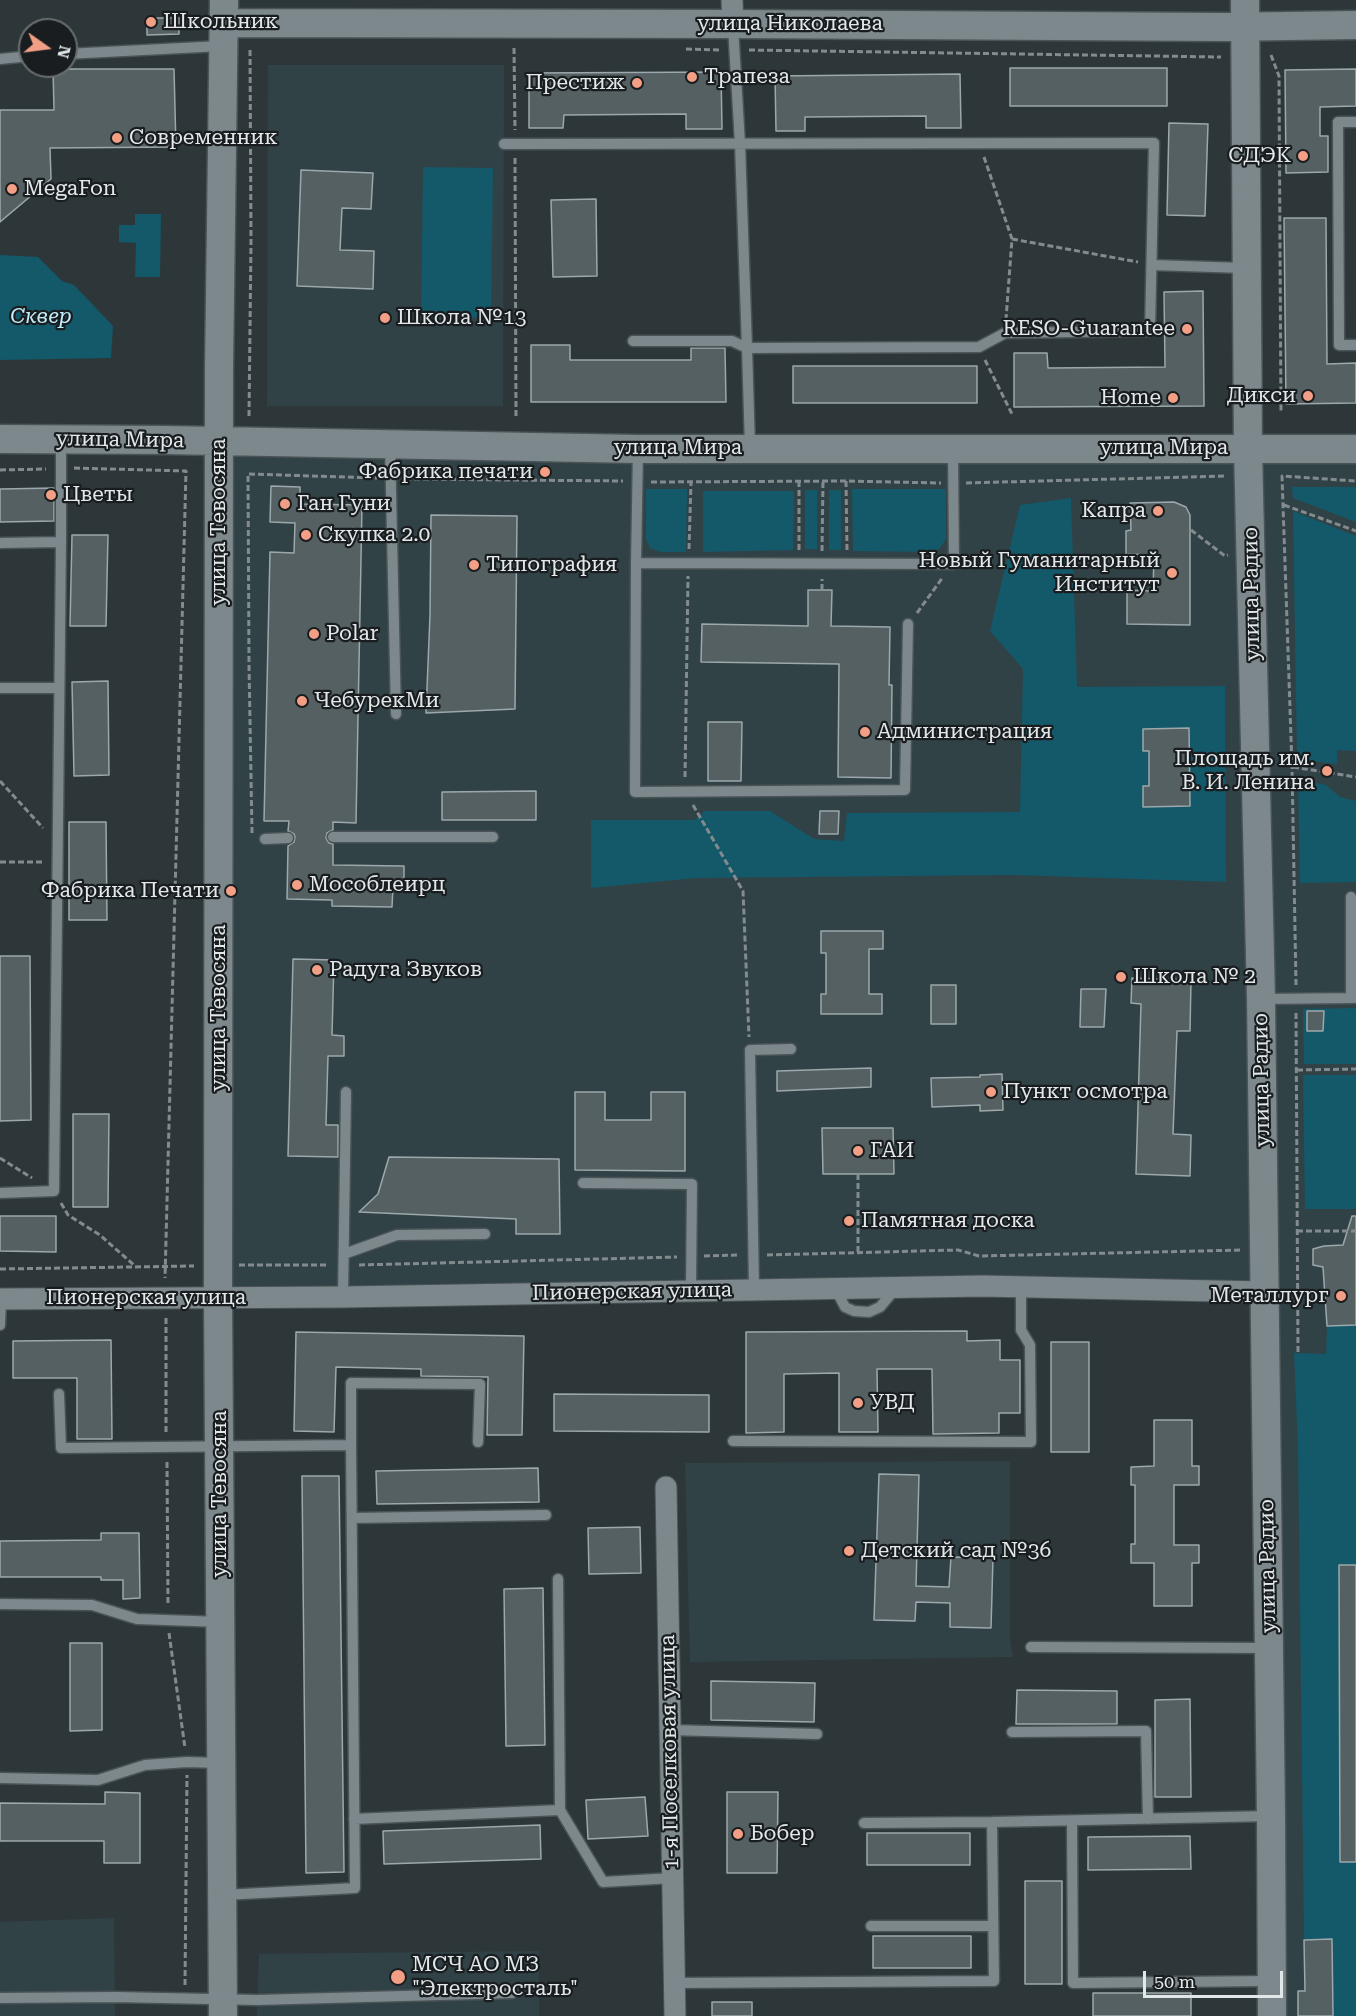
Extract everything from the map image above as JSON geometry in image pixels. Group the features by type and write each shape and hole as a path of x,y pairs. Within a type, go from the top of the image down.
{"main road":[{"name":"улица Николаева","path":"230,28 732,12 1245,13 1356,25"},
{"name":"улица Радио","path":"1245,13 1248,449 1261,999 1272,2016"},
{"name":"улица Тевосяна","path":"223,2008 218,1298 220,1265 219,442 230,28"},
{"name":"улица Мира","path":"0,440 62,439 638,449 1356,448"}],"street":[{"name":"Пионерская улица","path":"0,1299 343,1297 835,1288 1022,1287 1264,1292"},
{"name":"1-я Поселковая улица","path":"666,1487 675,2016"}],"lane":[{"path":"732,12 740,144 750,449"},
{"path":"78,52 230,28"},
{"path":"0,59 18,57"},
{"path":"1356,122 1338,122 1339,345 1356,345"},
{"path":"509,144 1154,143 1150,331 1005,333 979,347 747,348 732,341 633,341"},
{"path":"1152,265 1247,268"},
{"path":"0,1193 54,1191 62,439"},
{"path":"390,445 396,714"},
{"path":"638,449 635,792 905,790 908,624"},
{"path":"636,563 954,564 953,449"},
{"path":"0,543 61,542"},
{"path":"0,688 59,688"},
{"path":"333,837 493,837"},
{"path":"265,839 288,838"},
{"path":"1261,999 1354,998 1352,897"},
{"path":"754,1289 750,1050 791,1049"},
{"path":"343,1297 346,1092"},
{"path":"583,1183 692,1184 691,1290"},
{"path":"344,1254 398,1235 485,1234"},
{"path":"733,1441 1031,1442 1030,1345 1021,1330 1022,1287"},
{"path":"0,1299 0,1325"},
{"path":"222,1895 355,1888 351,1383 480,1384 478,1442"},
{"path":"59,1394 61,1448 351,1445"},
{"path":"352,1518 546,1515"},
{"path":"558,1579 560,1810 603,1882 673,1878"},
{"path":"0,1604 92,1605 137,1619 221,1622"},
{"path":"1031,1647 1269,1648"},
{"path":"670,1731 817,1734"},
{"path":"1012,1732 1146,1731 1148,1819"},
{"path":"0,1778 98,1780 145,1765 187,1762 222,1763"},
{"path":"354,1819 560,1810"},
{"path":"864,1823 1271,1816"},
{"path":"1072,1821 1073,1983 1272,1981"},
{"path":"674,1983 994,1981 992,1822"},
{"path":"871,1926 993,1926"},
{"path":"0,1998 184,1998 223,2008 512,1993"}],"path":[{"path":"230,28 251,241 249,416"},
{"path":"514,48 509,144 516,418"},
{"path":"1271,55 1279,76 1281,413"},
{"path":"979,143 1012,239 1005,333"},
{"path":"1012,239 1152,265"},
{"path":"979,347 1012,414"},
{"path":"0,470 61,468 186,471 165,1267 168,1620 187,1762 184,1998"},
{"path":"252,839 248,474 638,482 954,483 1231,476"},
{"path":"1298,1353 1297,1070 1292,767 1282,476 1356,481"},
{"path":"799,481 799,564"},
{"path":"822,564 823,481"},
{"path":"846,481 847,564"},
{"path":"691,482 685,791 743,891 750,1050"},
{"path":"1284,505 1356,531"},
{"path":"1191,530 1225,556 1233,555"},
{"path":"908,624 954,564"},
{"path":"1292,767 1356,777"},
{"path":"0,781 58,844"},
{"path":"0,862 57,862"},
{"path":"1297,1070 1356,1069"},
{"path":"0,1158 54,1191 68,1215 100,1235 135,1267"},
{"path":"858,1174 858,1252"},
{"path":"1297,1231 1356,1231"},
{"path":"0,1269 165,1267"}],"shaded area":[{"name":"Школа №13","path":"268,65 504,65 503,406 267,406"},
{"path":"219,442 1356,449 1356,2016 1272,2016 1264,1292 218,1298"},
{"name":"Детский сад №36","path":"1010,1461 1010,1640 1013,1657 690,1662 685,1463"},
{"path":"114,1918 115,2016 0,2016 0,1922"},
{"name":"МСЧ АО МЗ \"Электросталь\"","path":"539,1951 539,2016 257,2016 259,1954"}],"green space":[{"path":"423,167 493,168 491,318 421,317"},
{"path":"135,214 161,214 160,277 135,277 136,243 119,242 119,225 135,225"},
{"name":"Сквер","path":"0,255 38,257 62,281 74,285 113,326 111,358 0,360"},
{"path":"1292,487 1356,487 1356,522 1293,498"},
{"path":"646,489 687,489 686,552 661,552 650,548 646,539"},
{"path":"852,489 946,489 946,539 940,548 933,552 853,551"},
{"path":"805,490 817,490 817,549 805,549"},
{"path":"829,490 841,490 841,550 829,550"},
{"path":"703,491 794,491 793,550 703,552"},
{"path":"1071,498 1077,687 1225,686 1226,882 1014,875 696,878 591,888 591,820 695,820 705,811 770,811 814,839 844,841 847,813 1020,812 1023,669 990,631 1020,505"},
{"path":"1293,511 1356,536 1356,751 1337,750 1337,764 1297,759"},
{"path":"1298,779 1326,785 1340,797 1356,801 1356,882 1300,883"},
{"path":"1356,1008 1356,1064 1304,1064 1303,1009"},
{"path":"1303,1075 1356,1075 1356,1209 1305,1209"},
{"name":"Металлург","path":"1356,1325 1356,2016 1305,2016 1298,1448 1294,1353 1326,1354 1327,1326"}],"building":[{"path":"147,18 179,18 179,34 147,35"},
{"path":"1010,68 1167,68 1167,106 1010,106"},
{"path":"78,69 174,69 176,147 50,148 51,179 0,222 0,110 54,110 53,78 78,78"},
{"path":"1356,69 1356,106 1320,107 1320,136 1328,136 1328,172 1286,173 1285,70"},
{"path":"721,72 722,129 686,129 686,114 564,115 563,128 529,128 529,73"},
{"path":"960,74 961,128 926,128 926,116 805,117 805,131 776,131 775,76"},
{"path":"1169,123 1208,124 1205,216 1167,215"},
{"path":"301,170 373,173 371,209 342,208 340,250 374,251 373,289 297,286"},
{"path":"596,199 597,276 553,277 551,200"},
{"path":"1284,218 1326,218 1327,364 1356,363 1356,403 1286,404"},
{"path":"1203,291 1204,406 1014,407 1014,353 1047,353 1048,368 1165,367 1164,292"},
{"path":"531,345 570,345 570,360 691,360 691,348 725,348 726,402 531,402"},
{"path":"793,366 977,366 977,403 793,403"},
{"name":"Polar","path":"271,486 300,487 300,504 362,505 356,823 333,822 333,830 327,833 326,838 329,843 333,844 333,865 404,866 404,886 393,886 392,907 332,906 332,900 287,899 288,846 294,842 295,837 288,831 289,821 264,821 270,552 294,553 295,523 270,522"},
{"path":"54,488 54,521 0,522 0,489"},
{"name":"Новый Гуманитарный Институт","path":"1174,502 1186,507 1190,515 1190,625 1127,624 1127,590 1153,591 1154,555 1126,554 1126,531 1131,530 1130,503"},
{"name":"Типография","path":"431,515 517,516 515,709 426,713"},
{"path":"72,535 108,535 106,626 70,626"},
{"name":"Администрация","path":"808,590 832,590 831,626 890,627 891,778 838,777 839,664 701,662 702,624 808,626"},
{"path":"108,681 109,775 74,776 72,682"},
{"path":"708,722 742,722 741,781 708,781"},
{"path":"1189,728 1190,806 1143,807 1143,786 1149,786 1149,751 1143,751 1143,729"},
{"path":"536,791 536,820 442,820 442,792"},
{"path":"820,811 839,811 838,834 819,834"},
{"path":"69,822 106,822 107,920 69,920"},
{"path":"821,931 883,931 883,949 869,949 869,994 882,994 882,1014 821,1014 821,994 826,994 826,953 821,953"},
{"path":"0,956 30,956 31,1120 0,1121"},
{"path":"293,959 334,960 332,1035 344,1036 344,1056 328,1056 326,1125 338,1125 338,1157 288,1156"},
{"path":"1132,978 1191,980 1190,1031 1177,1031 1173,1134 1191,1135 1190,1176 1136,1174 1141,1004 1131,1003"},
{"path":"931,985 956,985 956,1024 931,1024"},
{"path":"1081,989 1106,989 1104,1027 1080,1027"},
{"path":"1307,1011 1324,1011 1323,1031 1307,1031"},
{"path":"871,1068 871,1087 777,1091 777,1071"},
{"path":"1002,1074 1003,1110 980,1111 980,1105 932,1107 931,1078"},
{"path":"575,1092 605,1092 605,1120 651,1120 651,1092 685,1092 685,1171 575,1170"},
{"path":"73,1114 109,1114 108,1207 73,1207"},
{"name":"ГАИ","path":"822,1128 893,1128 894,1174 823,1174"},
{"path":"389,1157 559,1159 560,1234 516,1234 516,1219 359,1212 378,1194"},
{"path":"0,1216 56,1216 56,1252 0,1251"},
{"name":"Металлург","path":"1352,1216 1356,1216 1356,1325 1327,1326 1323,1267 1313,1265 1313,1249 1343,1245"},
{"name":"УВД","path":"967,1331 967,1341 1000,1340 1000,1360 1020,1360 1020,1413 999,1413 999,1433 933,1434 932,1369 877,1369 878,1432 839,1432 839,1373 784,1374 784,1432 746,1433 746,1332"},
{"path":"296,1332 524,1336 522,1435 487,1435 488,1377 421,1376 421,1369 336,1367 334,1432 294,1431"},
{"path":"111,1340 112,1439 77,1439 77,1378 13,1378 13,1341"},
{"path":"1051,1342 1089,1342 1089,1452 1051,1452"},
{"path":"554,1394 709,1395 709,1432 554,1431"},
{"path":"1154,1420 1192,1420 1192,1466 1199,1466 1199,1485 1174,1485 1174,1545 1199,1545 1199,1563 1192,1563 1192,1606 1154,1606 1154,1563 1131,1563 1131,1544 1135,1544 1135,1485 1131,1485 1131,1467 1154,1466"},
{"path":"538,1468 539,1502 377,1504 376,1471"},
{"path":"879,1474 919,1475 916,1586 949,1587 951,1557 993,1558 991,1628 950,1627 950,1603 916,1602 915,1621 874,1620"},
{"path":"302,1476 339,1476 344,1872 306,1873"},
{"path":"640,1527 641,1573 589,1574 588,1528"},
{"path":"101,1533 139,1533 140,1598 123,1599 123,1580 101,1580 101,1577 0,1577 0,1541 101,1540"},
{"path":"1339,1565 1356,1565 1356,1862 1340,1862"},
{"path":"543,1588 545,1745 506,1746 504,1589"},
{"path":"70,1643 102,1643 102,1730 70,1731"},
{"path":"711,1681 815,1683 814,1722 711,1720"},
{"path":"1017,1690 1117,1691 1117,1724 1016,1724"},
{"path":"1190,1699 1191,1797 1155,1797 1155,1700"},
{"path":"105,1792 140,1793 140,1863 104,1863 104,1841 0,1841 0,1803 105,1804"},
{"path":"727,1792 778,1792 777,1873 727,1873"},
{"path":"645,1797 648,1836 588,1839 586,1800"},
{"path":"540,1825 541,1859 384,1864 383,1831"},
{"path":"867,1833 970,1833 970,1865 867,1865"},
{"path":"1190,1836 1191,1869 1088,1870 1088,1837"},
{"path":"1025,1881 1062,1881 1062,1984 1025,1984"},
{"path":"873,1936 971,1936 971,1968 873,1968"},
{"path":"1332,1939 1333,2016 1298,2016 1298,1991 1305,1991 1304,1940"},
{"path":"1093,1993 1191,1993 1191,2016 1093,2016"},
{"path":"712,2002 752,2002 752,2016 712,2016"}],"place":[{"name":"Школьник","path":"151,22"},
{"name":"Трапеза","path":"692,77"},
{"name":"Престиж","path":"637,83"},
{"name":"Современник","path":"117,138"},
{"name":"СДЭК","path":"1303,156"},
{"name":"MegaFon","path":"12,189"},
{"name":"Школа №13","path":"385,318"},
{"name":"RESO-Guarantee","path":"1187,329"},
{"name":"Дикси","path":"1308,396"},
{"name":"Home","path":"1173,398"},
{"name":"Фабрика печати","path":"545,472"},
{"name":"Цветы","path":"51,495"},
{"name":"Ган Гуни","path":"285,504"},
{"name":"Капра","path":"1158,511"},
{"name":"Скупка 2.0","path":"306,535"},
{"name":"Типография","path":"474,565"},
{"name":"Новый Гуманитарный Институт","path":"1172,573"},
{"name":"Polar","path":"314,634"},
{"name":"ЧебурекМи","path":"302,701"},
{"name":"Администрация","path":"865,732"},
{"name":"Площадь им. В. И. Ленина","path":"1327,771"},
{"name":"Мособлеирц","path":"297,885"},
{"name":"Фабрика Печати","path":"231,891"},
{"name":"Радуга Звуков","path":"317,970"},
{"name":"Школа № 2","path":"1121,977"},
{"name":"Пункт осмотра","path":"991,1092"},
{"name":"ГАИ","path":"858,1151"},
{"name":"Памятная доска","path":"849,1221"},
{"name":"Металлург","path":"1341,1296"},
{"name":"УВД","path":"858,1403"},
{"name":"Детский сад №36","path":"849,1551"},
{"name":"Бобер","path":"738,1834"},
{"name":"МСЧ АО МЗ \"Электросталь\"","path":"398,1977"}]}
